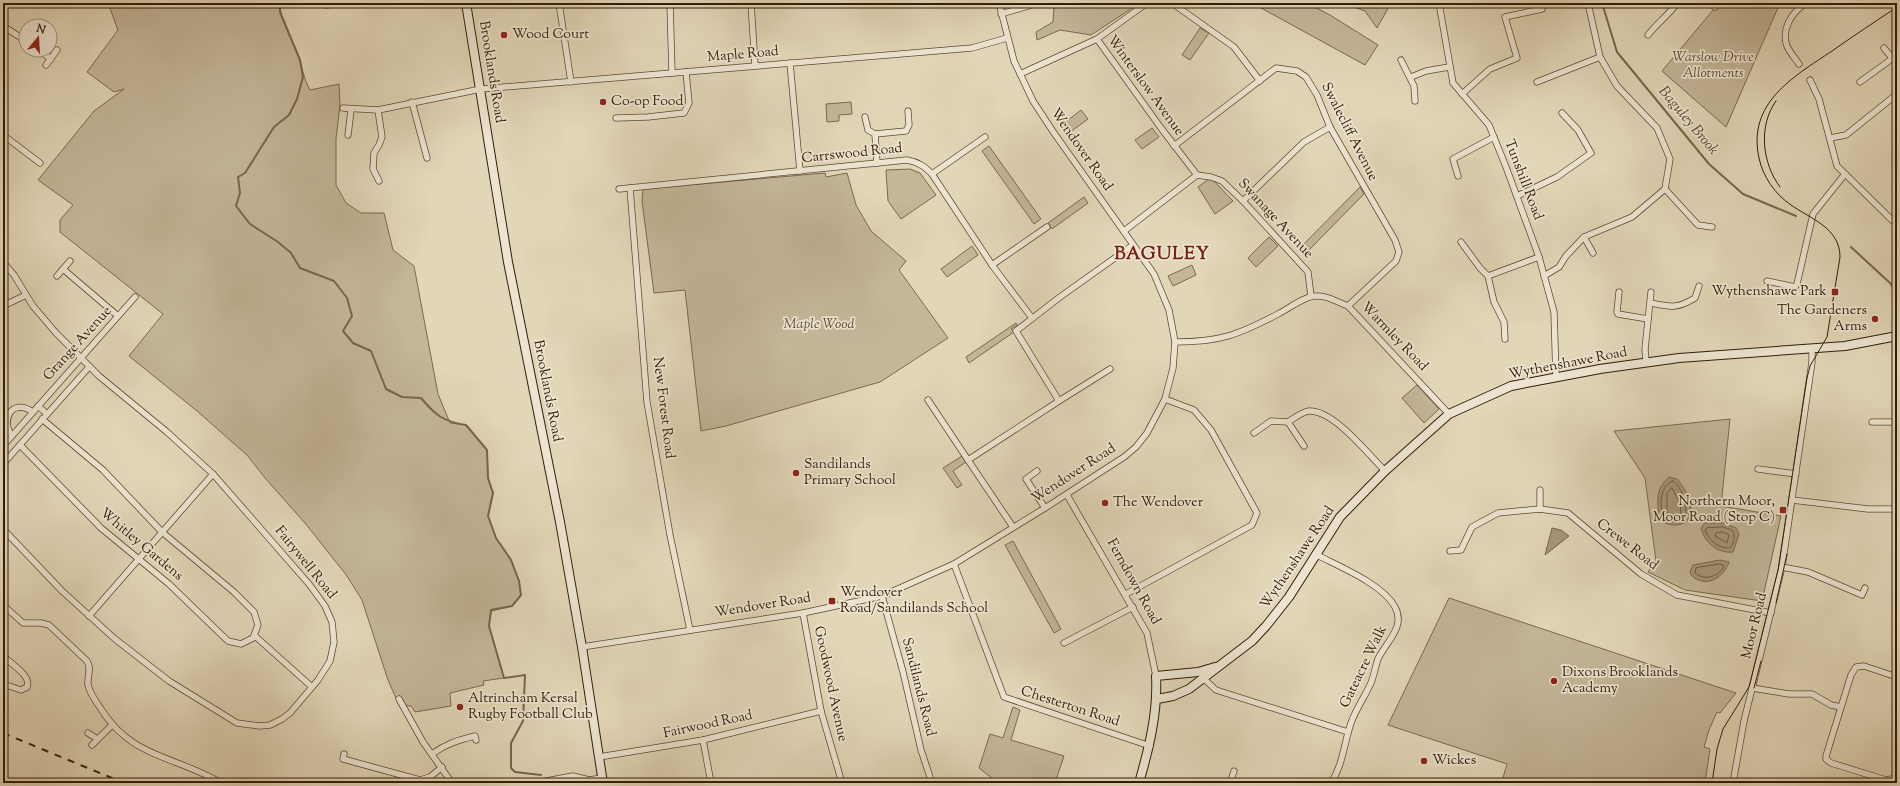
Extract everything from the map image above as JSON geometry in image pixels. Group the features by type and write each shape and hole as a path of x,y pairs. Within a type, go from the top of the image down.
{"main road":[{"name":"Brooklands Road","path":"466,3 508,262 558,514 582,647 602,781"},
{"name":"Wythenshawe Road","path":"1157,699 1173,696 1189,689 1201,676 1218,667 1239,651 1266,626 1289,597 1340,517 1385,471 1449,414 1511,386 1556,377 1679,358 1845,346 1897,336"},
{"name":"Ferndown Road","path":"1139,783 1150,746 1157,699 1156,676"},
{"path":"1156,676 1201,676"}],"street":[{"path":"559,3 571,82"},
{"path":"670,3 672,73"},
{"path":"751,3 755,65"},
{"name":"Wendover Road","path":"582,647 803,613 882,596 954,564 1108,469 1136,447 1153,423 1165,399 1173,368 1175,342 1169,310 1154,274 1033,101 1014,61 999,3"},
{"path":"1001,14 1038,3"},
{"path":"1096,39 1147,3"},
{"path":"1172,3 1234,47 1260,81"},
{"name":"Tunshill Road","path":"1439,3 1453,83 1489,125 1517,196 1539,258 1554,312 1556,377"},
{"path":"1544,276 1559,267 1566,256 1584,237 1632,217 1665,189 1670,159 1657,128 1617,86 1600,57 1588,3"},
{"path":"1648,35 1656,25 1670,14 1678,3"},
{"path":"1710,3 1715,7"},
{"path":"1799,64 1787,46 1786,31 1791,16 1806,3"},
{"path":"1462,94 1490,69 1517,58 1505,17 1542,9"},
{"path":"3,26 18,36"},
{"name":"Maple Road","path":"343,108 351,110 378,110 481,89 972,48 1007,38"},
{"name":"Winterslow Avenue","path":"1020,74 1096,39 1197,175"},
{"path":"1884,48 1897,64"},
{"path":"1537,82 1600,57"},
{"path":"1860,82 1892,58"},
{"path":"46,65 51,59"},
{"path":"1401,60 1406,71 1411,77 1416,93 1414,101"},
{"path":"790,63 800,171"},
{"path":"1411,77 1426,71 1449,67"},
{"name":"Swalecliff Avenue","path":"1174,146 1276,68 1297,71 1306,77 1317,95 1330,127 1395,240 1400,252 1396,261 1348,306"},
{"path":"616,118 648,117 684,112 689,104 686,72"},
{"path":"1810,80 1819,99 1837,166 1897,226"},
{"path":"1830,138 1846,135 1897,94"},
{"path":"412,102 427,158"},
{"path":"348,135 351,110"},
{"path":"378,110 382,137 374,152 373,169 379,181"},
{"path":"866,117 868,130 874,134 906,132 909,125 908,111"},
{"path":"1517,196 1557,177 1591,153 1578,130 1562,113"},
{"path":"1244,201 1304,142 1330,127"},
{"path":"3,134 40,163"},
{"path":"874,134 876,163"},
{"path":"932,174 985,137"},
{"path":"1458,176 1453,160 1494,137"},
{"name":"Carrswood Road","path":"619,189 907,160 916,161 923,165 932,174 992,265 1032,318"},
{"path":"1767,281 1795,287 1797,284 1812,214 1845,174"},
{"path":"1124,231 1197,175"},
{"name":"Swanage Avenue","path":"1197,175 1211,177 1222,181 1244,201 1308,272 1311,296"},
{"name":"New Forest Road","path":"630,188 648,402 670,535 690,630"},
{"path":"1665,189 1698,225 1712,227"},
{"path":"992,265 1047,227"},
{"path":"1584,237 1593,253"},
{"path":"1461,242 1480,268 1488,276 1494,302 1504,322 1505,339"},
{"path":"1058,401 1016,331 1133,245"},
{"path":"1488,276 1506,271 1539,258"},
{"path":"57,276 70,261"},
{"name":"Fairywell Road","path":"3,262 14,275 26,295 46,322 89,367 178,441 213,474 284,554 322,600 328,611 334,631 333,651 327,667 290,713 278,721 265,726 243,725 231,720 169,681 140,659 89,616 3,529"},
{"path":"63,269 118,316"},
{"path":"1651,303 1667,307 1682,306 1695,298 1699,286"},
{"path":"1619,292 1618,314 1648,319"},
{"path":"1646,362 1645,349 1652,292"},
{"path":"3,306 26,295"},
{"path":"1175,342 1202,342 1237,334 1311,296"},
{"name":"Warmley Road","path":"1311,296 1328,298 1348,306 1379,337 1449,414"},
{"name":"Grange Avenue","path":"3,446 135,297"},
{"name":"Moor Road","path":"1733,783 1744,720 1782,567 1812,362 1812,348"},
{"name":"Grange Avenue","path":"3,464 89,367"},
{"path":"968,460 1110,369"},
{"path":"1126,594 1252,525 1257,514 1211,430 1194,410 1165,399"},
{"path":"928,400 1013,527"},
{"path":"38,406 47,414"},
{"path":"18,446 10,438 5,426 5,418 9,411 15,407 21,407 33,412"},
{"path":"1254,433 1271,421 1288,422 1296,416 1309,411 1326,414 1344,429 1385,471"},
{"name":"Whitley Gardens","path":"18,446 90,517 175,589 228,641 235,644 243,644 252,640 255,636 258,623 254,612 217,577 162,532 103,470 42,419"},
{"path":"1288,422 1304,446"},
{"path":"1872,422 1897,422"},
{"path":"1758,469 1796,474"},
{"path":"1037,471 1026,478 1045,508"},
{"path":"89,616 213,474"},
{"path":"1540,490 1540,509"},
{"name":"Ferndown Road","path":"1067,495 1126,594 1147,633 1156,676"},
{"path":"1792,500 1868,509 1897,509"},
{"name":"Crewe Road","path":"1450,551 1461,550 1472,527 1498,513 1540,509 1568,513 1641,574 1677,595 1770,613"},
{"name":"Gateacre Walk","path":"1315,554 1372,584 1395,606 1399,616 1396,630 1381,654 1370,684 1356,709 1348,732 1337,774 1331,783"},
{"name":"Chesterton Road","path":"954,564 1004,698 1150,746"},
{"path":"1782,567 1808,572 1862,595 1865,588"},
{"name":"Sandilands Road","path":"882,596 903,672 921,750 932,783"},
{"path":"3,605 23,623 41,622 49,625 87,661 89,668 88,680 90,691 112,725 125,737 144,750 201,772 221,783"},
{"path":"1064,643 1133,607"},
{"name":"Goodwood Avenue","path":"803,613 821,711 842,783"},
{"path":"255,636 312,687"},
{"path":"3,656 27,677 29,683 27,688 21,690 3,684"},
{"path":"1897,677 1864,666 1856,667 1851,675 1826,756 1828,761 1886,780 1897,778"},
{"path":"1201,676 1216,690 1348,732"},
{"path":"1752,688 1789,694 1812,694 1831,705 1841,707"},
{"path":"399,699 432,754 452,783"},
{"name":"Fairwood Road","path":"598,757 703,740 821,711"},
{"path":"92,745 96,738 112,725"},
{"path":"88,732 96,738"},
{"path":"432,754 445,745 456,741 475,736 476,740"},
{"path":"703,740 711,783"},
{"path":"344,754 343,759 420,780 430,777 442,767"},
{"path":"1230,783 1234,771"},
{"path":"546,781 573,776 589,780 602,781"}],"green space":[{"path":"108,3 280,3 282,18 300,60 305,79 310,90 339,84 340,105 336,139 336,185 346,203 361,213 384,213 393,250 414,266 438,394 450,423 466,425 487,450 488,478 493,493 488,516 496,538 511,560 519,581 521,595 512,606 491,611 489,626 504,678 483,681 484,685 450,693 451,706 415,712 411,706 399,705 388,680 362,600 347,576 305,523 265,478 247,455 197,411 129,356 163,314 60,232 60,220 73,205 38,180 94,111 124,89 114,92 87,72 118,30"},
{"path":"1058,3 1140,3 1091,35 1060,30 1037,40 1036,32 1053,22 1054,5"},
{"path":"1252,3 1307,3 1330,15 1378,45 1365,65"},
{"path":"1343,3 1391,3 1377,28 1365,11"},
{"name":"Warslow Drive Allotments","path":"1719,3 1780,3 1726,127 1662,71"},
{"path":"1200,28 1209,33 1190,60 1182,55"},
{"path":"851,102 852,114 839,115 839,121 827,122 826,104"},
{"path":"1081,110 1088,119 1069,133 1063,124"},
{"path":"1152,128 1159,137 1142,149 1135,140"},
{"path":"989,146 1041,219 1034,224 982,151"},
{"path":"910,169 920,173 936,195 901,219 888,201 886,170"},
{"name":"Maple Wood","path":"825,173 826,177 847,173 856,205 871,231 906,261 899,270 948,338 880,382 726,426 701,431 685,290 654,293 642,201 643,189"},
{"path":"1209,179 1212,179 1233,201 1215,214 1198,187"},
{"path":"1360,187 1364,194 1305,254 1299,249"},
{"path":"1084,197 1088,203 1052,229 1048,223"},
{"path":"1269,237 1278,246 1256,267 1248,258"},
{"path":"972,246 978,255 947,277 941,269"},
{"path":"1192,265 1196,275 1173,286 1168,276"},
{"path":"1016,323 1017,325 1011,329 1014,332 969,363 966,357"},
{"path":"1417,385 1439,409 1424,423 1402,398"},
{"path":"1730,419 1721,506 1781,516 1762,601 1685,590 1648,572 1656,561 1645,478 1614,431"},
{"path":"962,456 966,462 953,471 962,485 957,488 943,468"},
{"path":"1013,541 1061,629 1054,633 1005,545"},
{"name":"Dixons Brooklands Academy","path":"1449,598 1736,693 1720,713 1717,712 1709,730 1704,747 1710,749 1705,783 1506,783 1502,781 1507,764 1388,725"},
{"path":"1013,707 1020,710 1011,740 1064,756 1055,783 998,783 979,768 990,734 1003,738"}],"water":[{"path":"1669,477 1677,479 1680,483 1689,499 1691,511 1690,517 1687,521 1677,525 1666,524 1663,522 1658,511 1658,500 1661,486"},
{"path":"1705,523 1723,523 1736,528 1739,534 1733,552 1717,549 1708,542 1701,528"},
{"path":"1552,528 1561,530 1569,536 1545,555"},
{"path":"1720,560 1729,562 1727,568 1713,580 1702,581 1691,575 1690,572 1693,565"}],"waterway":[{"path":"280,3 280,12 300,60 303,77 297,99 289,115 274,127 245,173 238,177 240,193 236,206 250,224 278,242 291,253 300,268 334,281 347,298 352,316 343,331 353,343 371,351 386,389 402,397 421,398 440,417 458,424 466,425 487,450 488,478 493,493 488,516 496,538 511,560 519,581 521,595 512,606 491,610 489,626 504,678 525,675 523,721 511,743 511,768 515,772 541,775"},
{"name":"Baguley Brook","path":"1602,3 1617,52 1709,164 1743,194 1796,216"},
{"name":"Baguley Brook","path":"1851,247 1890,283 1897,294"}],"tram line":[{"path":"1712,783 1717,749 1723,729 1749,687 1778,570 1807,378 1810,366 1827,337 1840,257 1839,247 1830,231 1785,201 1770,184 1763,172 1759,158 1757,139 1760,122 1767,107 1776,94 1802,71 1897,7"},
{"path":"1776,101 1766,122 1764,144 1769,167 1780,187"},
{"path":"1776,603 1787,554"},
{"path":"1754,688 1761,661"}],"railway":[{"path":"3,733 124,783"}],"place":[{"name":"Wood Court","path":"504,35"},
{"name":"Co-op Food","path":"603,102"},
{"name":"Wythenshawe Park","path":"1835,292"},
{"name":"The Gardeners Arms","path":"1875,319"},
{"name":"Sandilands Primary School","path":"796,473"},
{"name":"The Wendover","path":"1105,503"},
{"name":"Northern Moor, Moor Road (Stop C)","path":"1783,510"},
{"name":"Wendover Road/Sandilands School","path":"832,601"},
{"name":"Dixons Brooklands Academy","path":"1554,681"},
{"name":"Altrincham Kersal Rugby Football Club","path":"460,707"},
{"name":"Wickes","path":"1424,761"}],"district":[{"name":"BAGULEY","path":"1162,255"}]}
